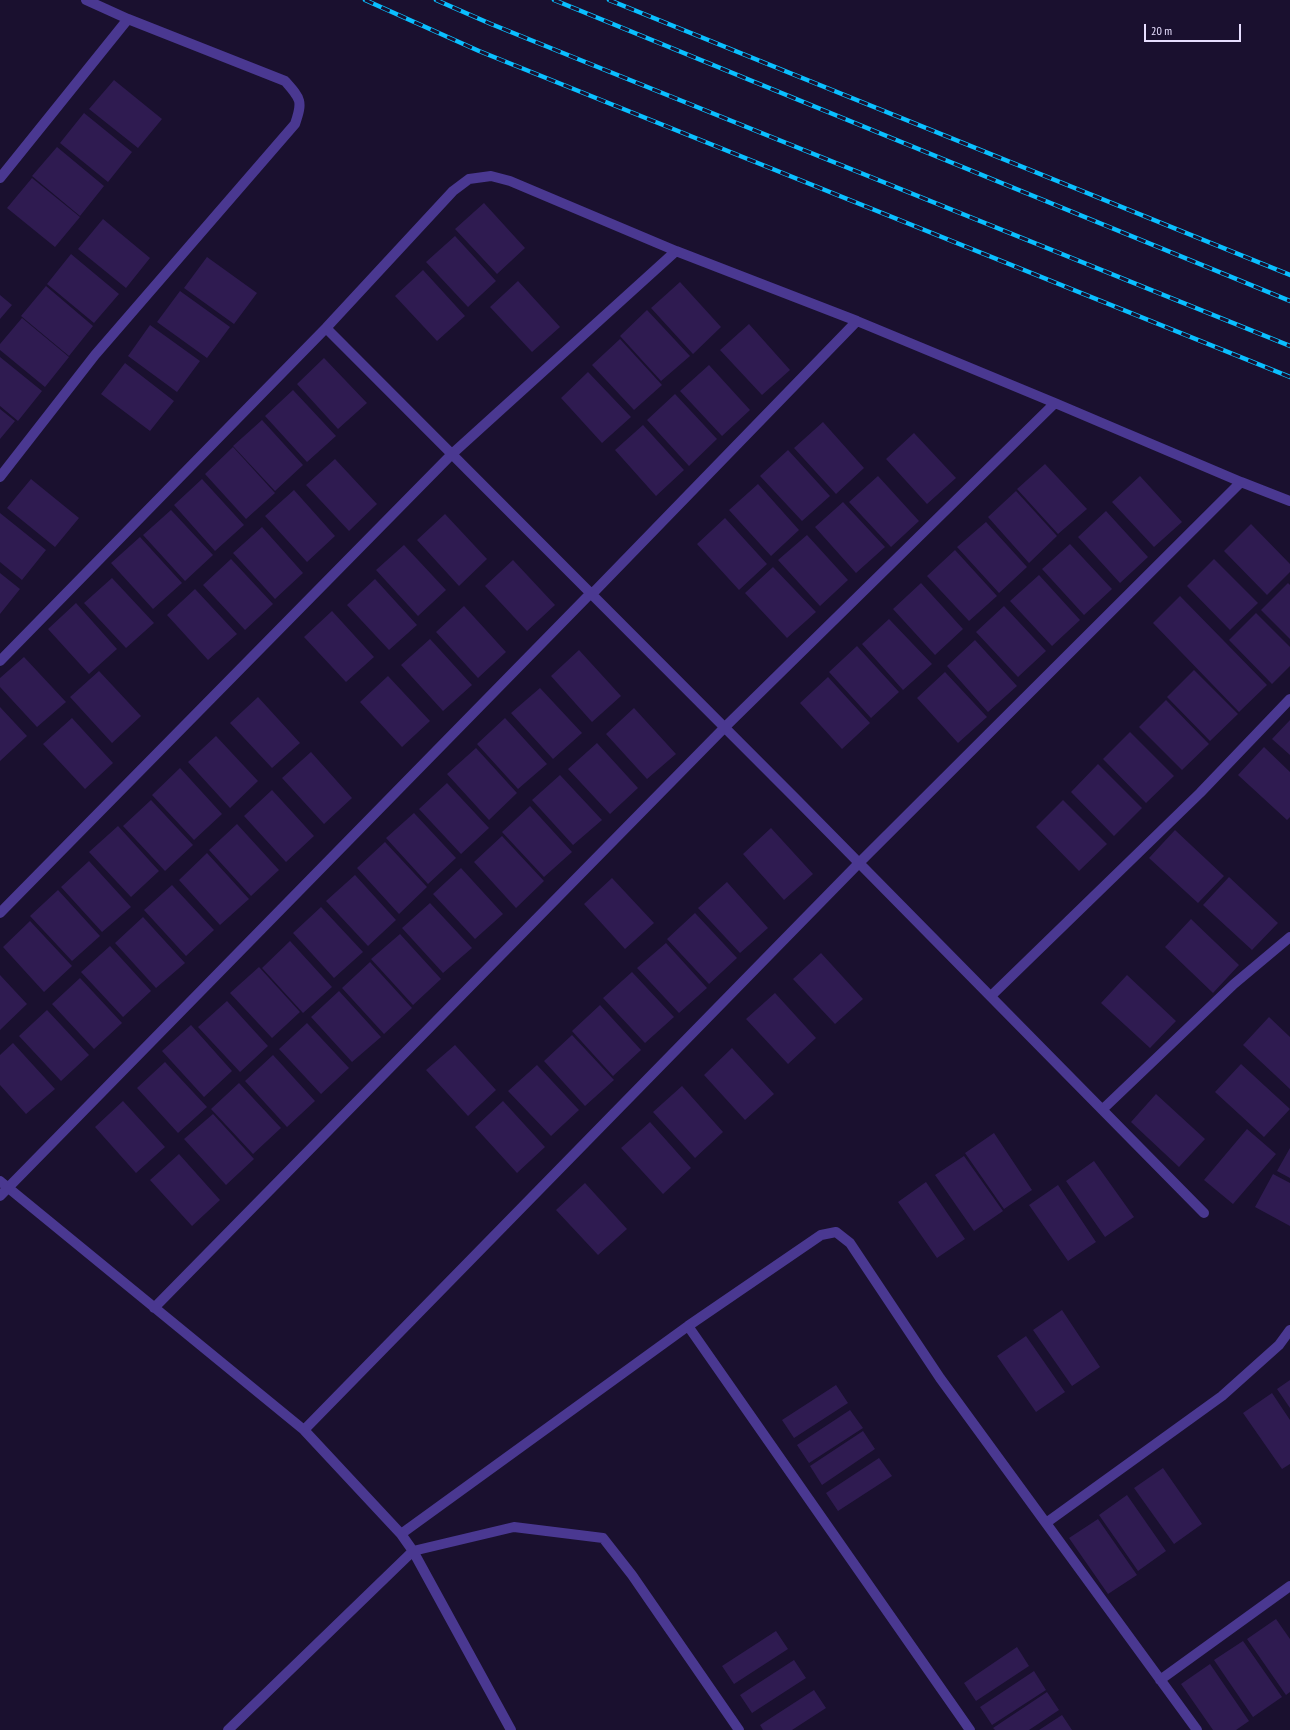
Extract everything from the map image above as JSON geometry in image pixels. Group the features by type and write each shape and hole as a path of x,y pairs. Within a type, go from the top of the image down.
{"street":[{"path":"0,477 96,355 296,124 301,108 298,96 285,81 128,19 86,0"},
{"path":"0,178 128,19"},
{"path":"0,661 326,328 453,191 469,179 492,176 510,181 676,251 856,321 1241,482 1290,501"},
{"path":"0,913 452,454 676,251"},
{"path":"0,1196 588,596 592,594 856,321"},
{"path":"326,328 725,727 1204,1213"},
{"path":"154,1308 725,727 1055,403"},
{"path":"304,1430 859,863 1241,482"},
{"path":"991,996 1200,793 1290,699"},
{"path":"1103,1109 1234,984 1290,937"},
{"path":"0,1181 304,1430 401,1534 414,1551 511,1730"},
{"path":"401,1534 688,1326 821,1235 836,1232 850,1243 940,1378 1197,1730"},
{"path":"688,1326 970,1730"},
{"path":"1046,1524 1222,1396 1279,1345 1290,1330"},
{"path":"228,1730 414,1551 514,1527 602,1538 632,1575 739,1730"},
{"path":"1160,1680 1290,1586"}],"building":[{"path":"114,80 162,119 138,148 89,109"},
{"path":"84,113 132,152 108,182 60,143"},
{"path":"57,147 104,186 80,216 32,176"},
{"path":"32,178 80,217 55,247 7,208"},
{"path":"484,203 525,248 497,274 455,229"},
{"path":"103,219 150,258 126,288 78,249"},
{"path":"455,236 496,281 468,307 426,262"},
{"path":"71,254 119,294 94,323 47,284"},
{"path":"207,257 257,293 234,324 184,288"},
{"path":"423,270 465,316 437,341 395,296"},
{"path":"518,281 560,327 532,352 490,307"},
{"path":"680,282 721,327 693,354 651,308"},
{"path":"46,286 93,326 69,356 21,316"},
{"path":"180,291 230,327 207,358 157,322"},
{"path":"0,295 12,305 0,319"},
{"path":"647,310 690,356 661,381 620,336"},
{"path":"22,318 69,357 45,387 0,350 0,344"},
{"path":"749,324 790,370 762,395 720,350"},
{"path":"150,325 200,361 177,392 128,356"},
{"path":"620,339 662,385 634,410 592,365"},
{"path":"0,357 42,391 18,421 0,406"},
{"path":"324,358 367,403 338,429 297,384"},
{"path":"125,363 174,401 150,431 101,394"},
{"path":"709,365 750,410 722,436 680,391"},
{"path":"588,372 631,417 602,443 561,398"},
{"path":"293,390 336,436 307,462 265,416"},
{"path":"675,394 717,439 689,466 647,420"},
{"path":"0,409 15,421 0,439"},
{"path":"262,420 303,465 275,491 233,446"},
{"path":"823,422 864,468 836,494 794,448"},
{"path":"643,425 684,470 656,496 615,450"},
{"path":"914,433 956,478 927,504 886,459"},
{"path":"233,447 275,493 246,519 205,474"},
{"path":"788,450 830,496 802,521 760,476"},
{"path":"335,459 377,504 349,531 306,485"},
{"path":"1045,464 1087,509 1058,534 1017,489"},
{"path":"878,476 919,521 891,547 849,502"},
{"path":"1140,476 1182,522 1154,547 1112,502"},
{"path":"31,479 79,518 55,547 7,508"},
{"path":"202,479 244,525 215,551 174,505"},
{"path":"758,484 799,530 771,556 729,510"},
{"path":"294,490 335,536 307,562 265,516"},
{"path":"1016,491 1057,536 1029,563 988,517"},
{"path":"843,502 885,547 856,573 815,527"},
{"path":"171,510 213,555 185,581 143,535"},
{"path":"1106,511 1148,557 1120,583 1078,537"},
{"path":"0,513 46,550 22,580 0,562"},
{"path":"445,514 487,559 459,586 417,540"},
{"path":"725,518 767,564 739,590 697,544"},
{"path":"986,522 1027,567 999,593 957,547"},
{"path":"1251,524 1290,564 1290,572 1267,595 1224,551"},
{"path":"262,527 303,573 275,599 233,553"},
{"path":"807,535 848,580 820,606 778,560"},
{"path":"140,537 182,583 153,609 111,563"},
{"path":"1070,544 1112,589 1084,615 1042,569"},
{"path":"404,545 446,590 418,616 376,570"},
{"path":"955,550 997,596 969,621 927,576"},
{"path":"231,559 273,604 245,630 203,585"},
{"path":"1214,559 1258,603 1230,630 1187,586"},
{"path":"513,560 555,605 527,631 485,586"},
{"path":"773,567 816,612 787,638 745,593"},
{"path":"0,573 20,589 0,614"},
{"path":"1039,575 1080,620 1052,646 1010,601"},
{"path":"112,578 154,623 126,648 84,603"},
{"path":"375,579 417,625 389,650 347,605"},
{"path":"921,583 963,629 935,655 893,609"},
{"path":"1288,583 1290,585 1290,639 1261,610"},
{"path":"195,589 237,634 208,660 167,615"},
{"path":"1180,596 1267,685 1239,712 1153,623"},
{"path":"76,603 117,649 89,674 48,629"},
{"path":"464,606 506,652 478,678 436,632"},
{"path":"1004,606 1046,651 1018,677 976,632"},
{"path":"332,611 374,657 346,682 304,637"},
{"path":"1256,613 1290,647 1290,666 1272,684 1229,640"},
{"path":"889,619 932,664 903,690 862,644"},
{"path":"430,639 472,685 443,711 401,665"},
{"path":"975,640 1017,686 988,712 947,666"},
{"path":"857,646 899,692 871,718 829,672"},
{"path":"579,650 621,696 592,722 551,676"},
{"path":"24,657 66,702 37,727 0,687 0,678"},
{"path":"1194,670 1238,714 1210,741 1167,697"},
{"path":"99,671 141,716 112,743 70,697"},
{"path":"945,672 987,717 958,743 917,698"},
{"path":"388,676 430,721 402,747 360,702"},
{"path":"828,677 870,723 842,749 800,703"},
{"path":"540,688 582,733 553,759 511,713"},
{"path":"258,697 300,743 272,768 230,723"},
{"path":"1166,700 1209,744 1182,770 1139,727"},
{"path":"0,707 27,736 0,761"},
{"path":"634,708 676,754 647,779 606,734"},
{"path":"72,718 113,763 85,789 43,744"},
{"path":"505,718 547,764 518,789 477,744"},
{"path":"1290,720 1290,755 1272,739"},
{"path":"1130,732 1174,776 1146,803 1103,759"},
{"path":"216,736 258,781 230,808 188,762"},
{"path":"597,743 638,788 610,814 568,769"},
{"path":"1264,747 1290,772 1290,817 1287,820 1238,775"},
{"path":"476,748 517,793 489,820 447,774"},
{"path":"311,752 352,798 324,824 282,778"},
{"path":"1098,764 1142,808 1114,836 1071,792"},
{"path":"180,768 222,814 194,840 152,795"},
{"path":"560,775 602,820 573,845 532,800"},
{"path":"447,783 489,828 461,854 419,809"},
{"path":"272,790 314,836 286,862 244,816"},
{"path":"151,800 193,845 165,871 123,826"},
{"path":"1063,800 1107,844 1079,871 1036,827"},
{"path":"530,806 572,852 544,877 502,832"},
{"path":"414,813 456,858 428,884 386,838"},
{"path":"237,824 279,870 251,896 209,850"},
{"path":"118,826 159,871 131,897 89,852"},
{"path":"771,828 813,874 784,900 743,854"},
{"path":"1175,830 1224,876 1198,903 1149,858"},
{"path":"502,836 544,881 516,908 474,862"},
{"path":"385,842 427,887 399,914 357,868"},
{"path":"207,853 249,899 220,925 179,880"},
{"path":"89,861 131,907 102,932 61,887"},
{"path":"461,868 503,914 475,939 433,894"},
{"path":"355,875 396,920 368,946 326,901"},
{"path":"1229,877 1278,923 1252,950 1203,905"},
{"path":"612,878 654,923 625,949 584,904"},
{"path":"727,882 768,928 740,953 698,908"},
{"path":"172,885 214,930 186,956 144,910"},
{"path":"58,890 100,936 72,961 30,916"},
{"path":"430,903 472,948 443,973 402,928"},
{"path":"321,907 363,952 334,978 293,933"},
{"path":"695,913 737,958 709,984 667,939"},
{"path":"143,917 185,963 156,988 115,943"},
{"path":"1191,919 1239,965 1213,993 1165,947"},
{"path":"30,921 72,966 44,992 3,947"},
{"path":"400,934 441,979 413,1005 371,959"},
{"path":"290,941 332,987 303,1013 262,968"},
{"path":"666,943 707,988 679,1013 637,968"},
{"path":"110,946 151,991 123,1017 81,972"},
{"path":"821,953 863,999 835,1024 793,979"},
{"path":"370,962 412,1008 384,1034 342,988"},
{"path":"259,967 300,1012 272,1038 230,993"},
{"path":"632,972 674,1017 645,1043 603,998"},
{"path":"0,975 27,1004 0,1030"},
{"path":"1127,975 1176,1021 1150,1048 1101,1003"},
{"path":"80,978 122,1023 94,1049 52,1004"},
{"path":"339,991 381,1037 352,1062 311,1017"},
{"path":"775,993 816,1038 788,1064 746,1019"},
{"path":"227,1001 268,1046 240,1072 198,1027"},
{"path":"600,1005 641,1050 613,1076 572,1031"},
{"path":"47,1010 89,1055 61,1081 19,1036"},
{"path":"1269,1017 1290,1037 1290,1089 1243,1045"},
{"path":"307,1023 349,1068 321,1094 279,1049"},
{"path":"191,1025 232,1071 204,1097 162,1051"},
{"path":"572,1035 614,1080 585,1106 544,1061"},
{"path":"13,1043 55,1089 26,1114 0,1085 0,1055"},
{"path":"455,1045 496,1090 468,1116 426,1070"},
{"path":"732,1048 774,1094 745,1120 704,1075"},
{"path":"273,1055 315,1101 287,1127 245,1081"},
{"path":"165,1062 207,1107 178,1133 137,1088"},
{"path":"1241,1064 1290,1109 1264,1137 1215,1092"},
{"path":"537,1065 579,1110 551,1136 508,1091"},
{"path":"239,1083 281,1128 253,1154 211,1109"},
{"path":"682,1086 723,1132 695,1158 653,1112"},
{"path":"1156,1094 1205,1139 1179,1167 1131,1122"},
{"path":"123,1101 165,1147 136,1173 95,1127"},
{"path":"503,1101 545,1147 517,1173 475,1127"},
{"path":"213,1114 254,1159 226,1185 184,1139"},
{"path":"650,1122 691,1168 663,1194 621,1148"},
{"path":"1247,1129 1276,1154 1233,1204 1204,1180"},
{"path":"994,1133 1032,1190 1004,1209 965,1153"},
{"path":"1290,1148 1290,1178 1277,1171"},
{"path":"179,1154 220,1200 192,1226 150,1180"},
{"path":"964,1156 1003,1211 974,1231 935,1175"},
{"path":"1094,1161 1134,1217 1105,1237 1066,1181"},
{"path":"1273,1174 1290,1183 1290,1226 1255,1207"},
{"path":"926,1182 965,1239 937,1258 898,1202"},
{"path":"585,1183 627,1229 598,1255 556,1210"},
{"path":"1058,1185 1096,1242 1068,1261 1029,1205"},
{"path":"1062,1310 1100,1367 1072,1386 1033,1330"},
{"path":"1026,1336 1065,1392 1036,1412 997,1356"},
{"path":"1290,1380 1290,1408 1277,1389"},
{"path":"836,1385 848,1403 794,1438 782,1420"},
{"path":"1272,1393 1290,1420 1290,1464 1282,1469 1243,1413"},
{"path":"850,1410 863,1428 809,1463 797,1445"},
{"path":"863,1431 875,1449 822,1485 810,1466"},
{"path":"879,1458 892,1476 838,1511 826,1493"},
{"path":"1163,1468 1202,1524 1174,1544 1134,1488"},
{"path":"1127,1495 1166,1551 1138,1571 1099,1515"},
{"path":"1098,1519 1137,1575 1108,1594 1069,1538"},
{"path":"1276,1619 1290,1639 1290,1692 1286,1695 1247,1639"},
{"path":"776,1631 788,1649 734,1684 722,1666"},
{"path":"1243,1641 1282,1697 1253,1717 1214,1660"},
{"path":"1017,1647 1029,1666 976,1701 964,1683"},
{"path":"794,1660 806,1678 752,1713 740,1695"},
{"path":"1210,1664 1249,1721 1236,1730 1213,1730 1181,1684"},
{"path":"1034,1671 1046,1690 992,1725 980,1707"},
{"path":"814,1690 826,1708 792,1730 763,1730 760,1725"},
{"path":"1047,1692 1059,1710 1029,1730 995,1730 993,1728"},
{"path":"1062,1715 1072,1730 1039,1730"}],"railway":[{"path":"365,0 479,51 1290,377"},
{"path":"436,0 491,24 1290,346"},
{"path":"554,0 1290,301"},
{"path":"609,0 1290,275"}]}
